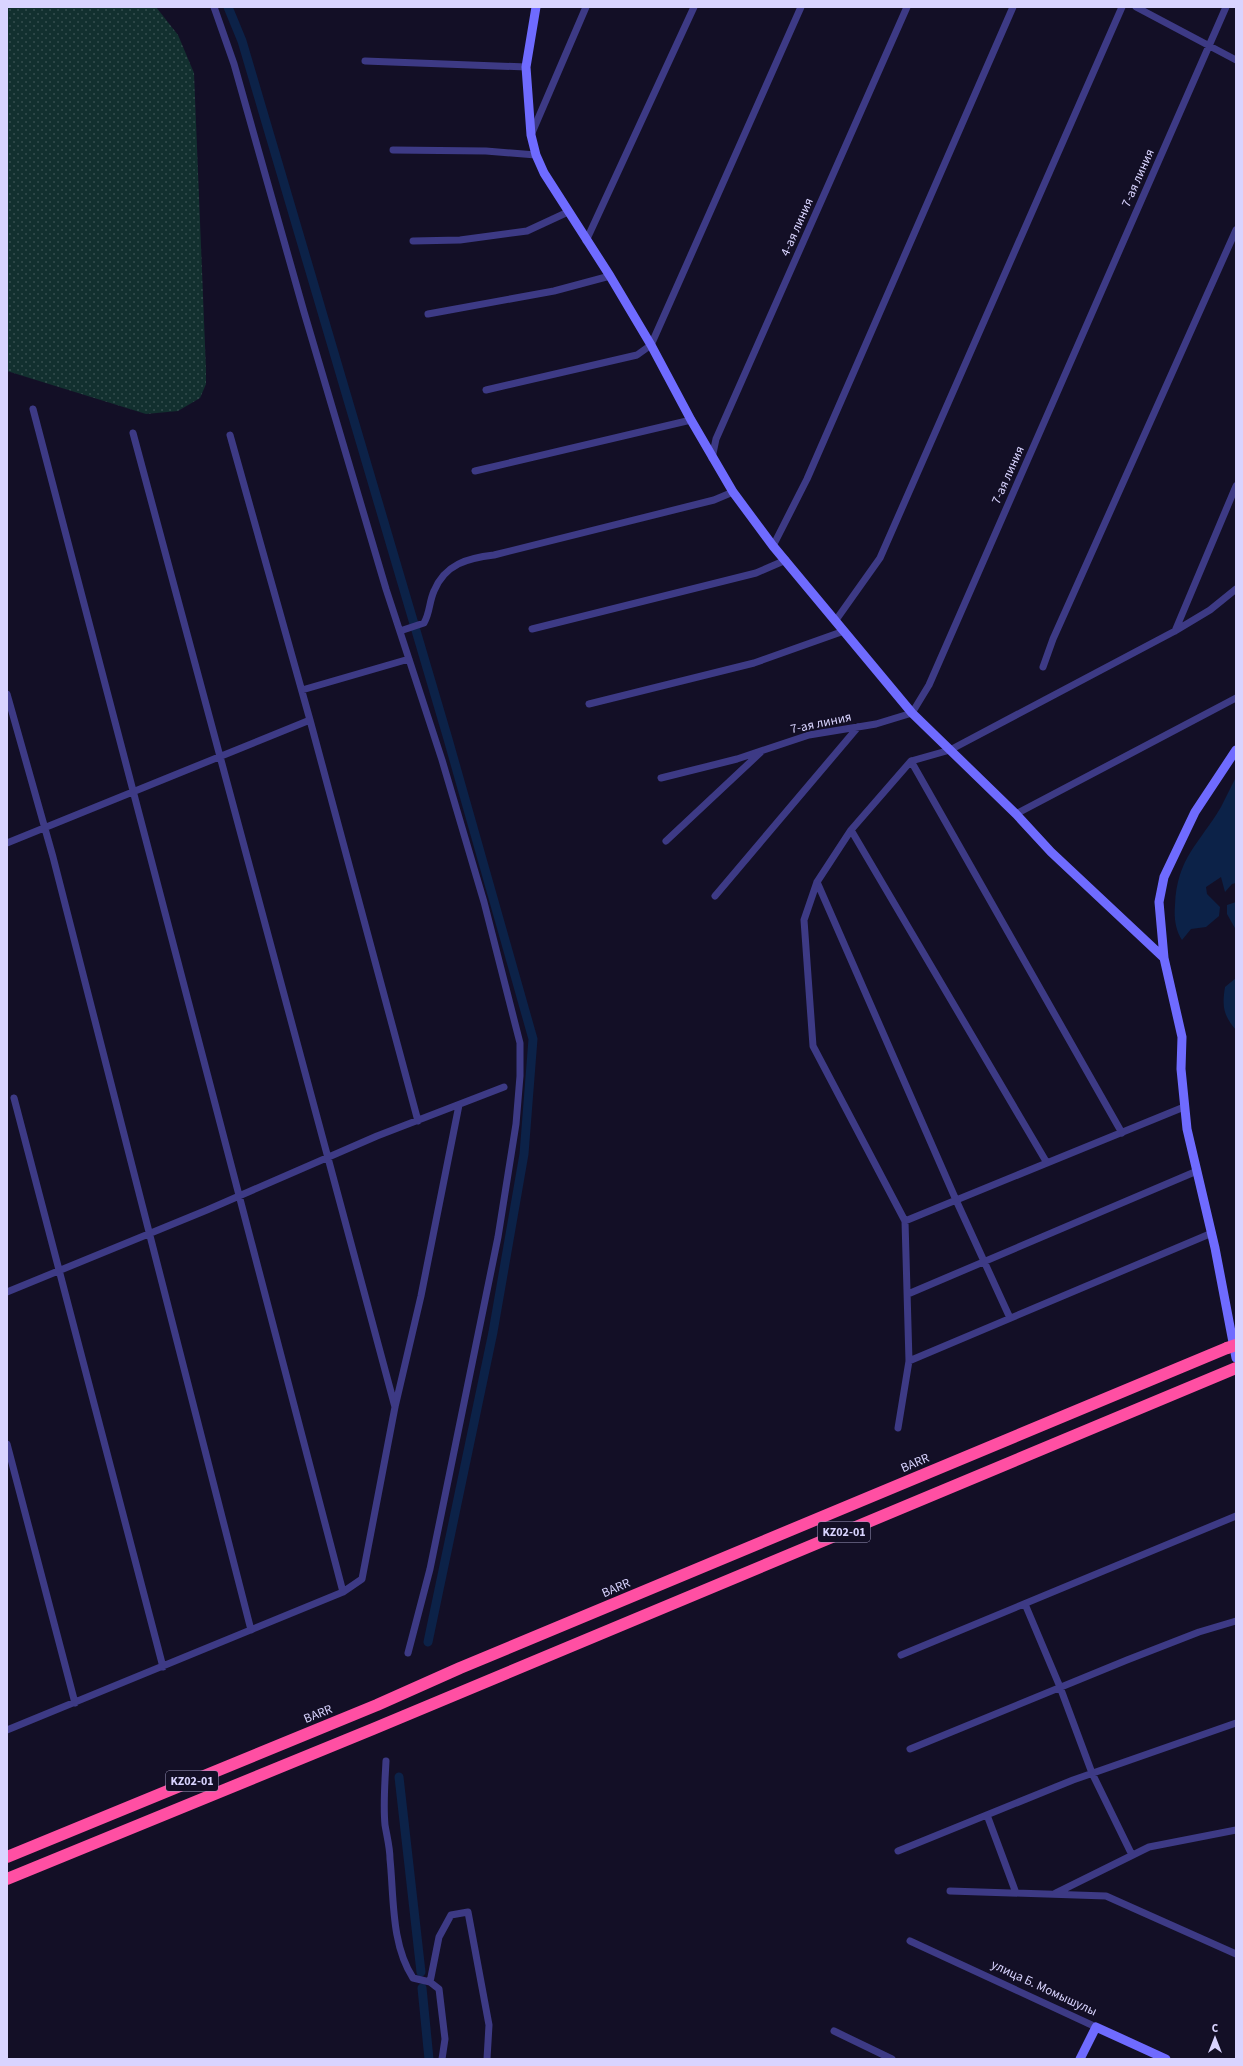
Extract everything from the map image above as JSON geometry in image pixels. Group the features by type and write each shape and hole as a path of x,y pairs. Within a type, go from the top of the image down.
{"highway":[{"name":"BARR","path":"7,1857 377,1705 460,1668 1231,1346"},
{"name":"KZ02-01","path":"7,1879 373,1730 1234,1369"}],"street":[{"path":"214,7 234,64 304,312 400,631 484,902 520,1043 520,1076 516,1124 498,1237 430,1569 408,1653"},
{"path":"536,7 526,67 531,135 536,155 544,174 610,276 651,345 690,420 733,492 773,546 912,713 1016,814 1051,852 1164,958"},
{"path":"531,135 586,7"},
{"path":"586,241 694,7"},
{"path":"486,390 637,355 651,345 801,7"},
{"name":"4-ая линия","path":"712,458 716,439 908,7"},
{"path":"773,546 807,479 1013,7"},
{"path":"836,620 880,558 1122,7"},
{"path":"1136,7 1236,60"},
{"name":"7-ая линия","path":"661,778 763,750 810,735 876,724 912,713 929,686 1226,7"},
{"path":"365,61 526,67"},
{"path":"393,150 486,150 536,155"},
{"path":"413,241 460,240 527,232 568,212"},
{"path":"1043,666 1053,639 1236,230"},
{"path":"428,314 554,291 610,276"},
{"path":"33,409 343,1592"},
{"path":"476,471 690,420"},
{"path":"133,433 329,1157 395,1407"},
{"path":"230,435 302,690 418,1121"},
{"path":"1175,631 1236,486"},
{"path":"400,631 424,623 429,614 433,592 442,577 458,564 472,557 494,555 714,500 733,492"},
{"path":"532,629 756,573 786,560"},
{"path":"898,1428 909,1361 905,1221 812,1046 804,920 817,882 851,830 911,761 950,750 1175,631 1210,610 1236,589"},
{"path":"589,704 754,663 834,636 844,631"},
{"path":"302,690 409,659"},
{"path":"7,694 45,827 151,1234 251,1630"},
{"path":"1016,814 1236,698"},
{"path":"7,843 310,720"},
{"path":"715,896 858,727"},
{"path":"666,841 763,750"},
{"path":"1236,750 1195,812 1164,877 1159,902 1164,958 1182,1037 1181,1069 1184,1107 1212,1233 1236,1358"},
{"path":"911,761 1122,1133"},
{"path":"851,830 1047,1163"},
{"path":"817,882 956,1200 1010,1318"},
{"path":"7,1292 151,1234 329,1157 504,1088"},
{"path":"14,1098 163,1667"},
{"path":"7,1730 343,1592 362,1579 366,1568 395,1407 421,1296 459,1105"},
{"path":"905,1221 1184,1107"},
{"path":"908,1294 1197,1171"},
{"path":"909,1361 1212,1233"},
{"path":"7,1444 75,1703"},
{"path":"901,1655 1236,1516"},
{"path":"1024,1604 1060,1688 1092,1773 1132,1855"},
{"path":"910,1749 1199,1632 1236,1621"},
{"path":"898,1851 1092,1773 1236,1723"},
{"path":"386,1761 384,1796 385,1824 390,1856 399,1945 406,1967 413,1978 430,1982 439,1989 445,2039 442,2059"},
{"path":"987,1815 1016,1893"},
{"path":"1054,1894 1149,1847 1236,1830"},
{"path":"950,1891 1106,1896 1236,1954"},
{"path":"430,1982 439,1937 451,1915 468,1912 489,2025 487,2059"},
{"name":"улица Б. Момышулы","path":"910,1941 1166,2059"},
{"path":"1080,2059 1096,2027"},
{"path":"834,2031 892,2059"}],"green space":[{"path":"7,7 156,7 178,35 194,73 206,384 200,398 178,411 146,414 7,371"}],"water":[{"path":"1236,777 1236,883 1232,884 1225,892 1221,877 1206,887 1207,894 1220,907 1219,916 1206,927 1191,929 1182,940 1176,927 1175,914 1180,875 1190,852 1221,807"},
{"path":"1236,902 1236,930 1227,914 1227,905"},
{"path":"1236,978 1236,1030 1228,1020 1224,1010 1224,1000 1225,987"}],"waterway":[{"path":"228,7 242,41 448,739 533,1039 524,1154 493,1332 428,1642"},
{"path":"399,1777 421,1972"},
{"path":"422,1988 429,2059"}]}
